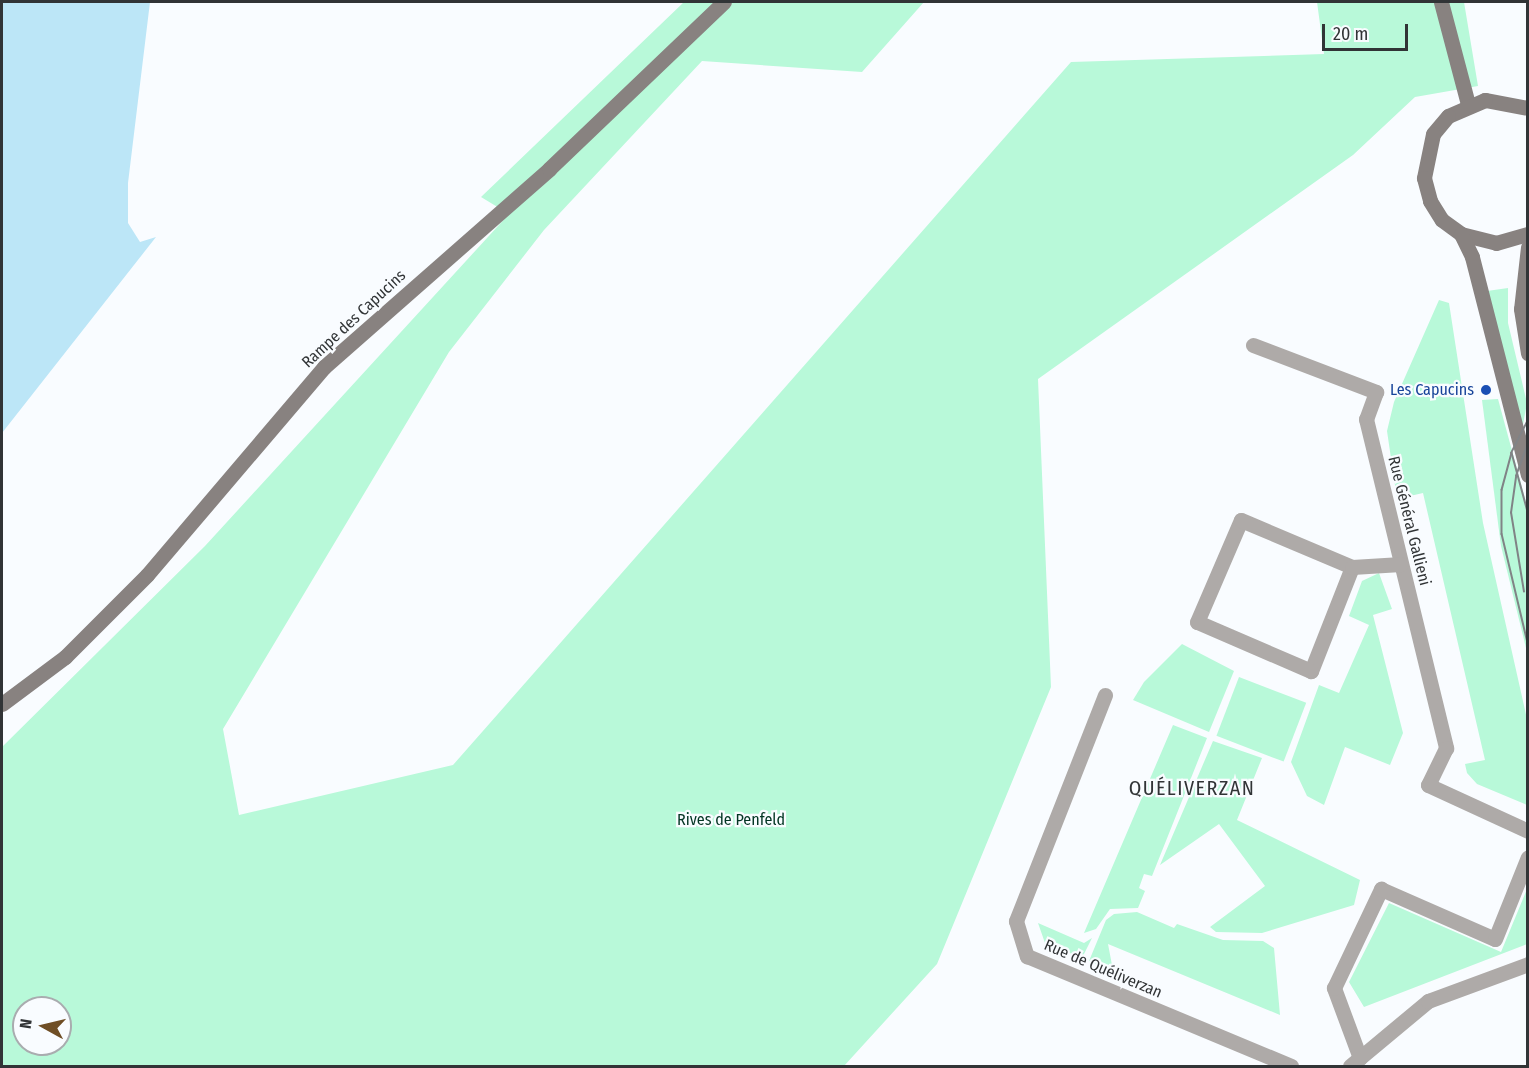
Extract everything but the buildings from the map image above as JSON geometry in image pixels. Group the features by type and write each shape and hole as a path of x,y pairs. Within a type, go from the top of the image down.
{"street":[{"name":"Rampe des Capucins","path":"2,704 65,657 147,574 324,367 549,169 724,2"},
{"path":"1441,2 1468,104"},
{"path":"1527,108 1505,100 1468,104 1448,116 1433,134 1424,162 1430,201 1442,220 1461,234 1496,243 1527,234"},
{"path":"1461,234 1472,257 1527,475"},
{"path":"1527,247 1521,309 1527,348"},
{"name":"Rue Général Gallieni","path":"1253,345 1376,392 1366,419 1446,748 1428,785 1527,831"},
{"path":"1352,567 1311,671 1197,622 1241,520 1352,567 1401,564"},
{"name":"Rue de Quéliverzan","path":"1106,695 1016,921 1027,956 1291,1066"},
{"path":"1527,857 1495,939 1381,889 1334,988 1355,1062 1428,1001 1527,964"}],"green space":[{"name":"Rives de Penfeld","path":"684,2 924,2 862,72 702,61 544,230 449,352 223,729 239,815 453,765 1071,62 1324,54 1317,2 1464,2 1478,86 1415,97 1353,155 1038,379 1051,687 937,964 844,1066 2,1066 2,747 205,546 509,214 481,197"},
{"path":"1508,288 1508,323 1527,403 1522,430 1487,291"},
{"path":"1439,300 1449,303 1483,523 1527,719 1527,805 1477,784 1467,773 1465,764 1485,760 1423,493 1397,499 1387,431 1394,402"},
{"path":"1498,399 1527,506 1527,652 1501,546 1482,400"},
{"path":"1379,573 1392,609 1373,615 1403,733 1390,765 1345,747 1324,805 1307,796 1291,762 1319,685 1339,693 1369,625 1349,616 1362,581"},
{"path":"1182,644 1234,671 1209,732 1133,700 1144,682"},
{"path":"1239,677 1306,703 1284,762 1216,736"},
{"path":"1173,725 1207,738 1152,876 1144,874 1139,888 1145,891 1138,908 1110,909 1096,929 1084,933"},
{"path":"1213,741 1262,758 1237,820 1360,880 1354,905 1262,933 1216,932 1210,927 1265,886 1219,824 1160,865"},
{"path":"1527,889 1527,944 1364,1007 1349,982 1389,903 1501,952"},
{"path":"1137,912 1174,928 1177,924 1223,940 1263,941 1274,948 1280,1015 1108,944 1112,965 1103,968 1089,961 1106,920 1114,914"},
{"path":"1038,923 1084,943 1092,938 1082,958 1045,943"}],"water":[{"path":"2,2 150,2 128,183 128,223 140,242 156,237 2,433"}],"tram line":[{"path":"1528,421 1512,453 1528,512"},
{"path":"1524,592 1511,513 1516,476 1528,443"},
{"path":"1512,453 1502,490 1502,534 1528,643"}],"place":[{"name":"Les Capucins","path":"1486,390"}],"district":[{"name":"QUÉLIVERZAN","path":"1192,788"}]}
